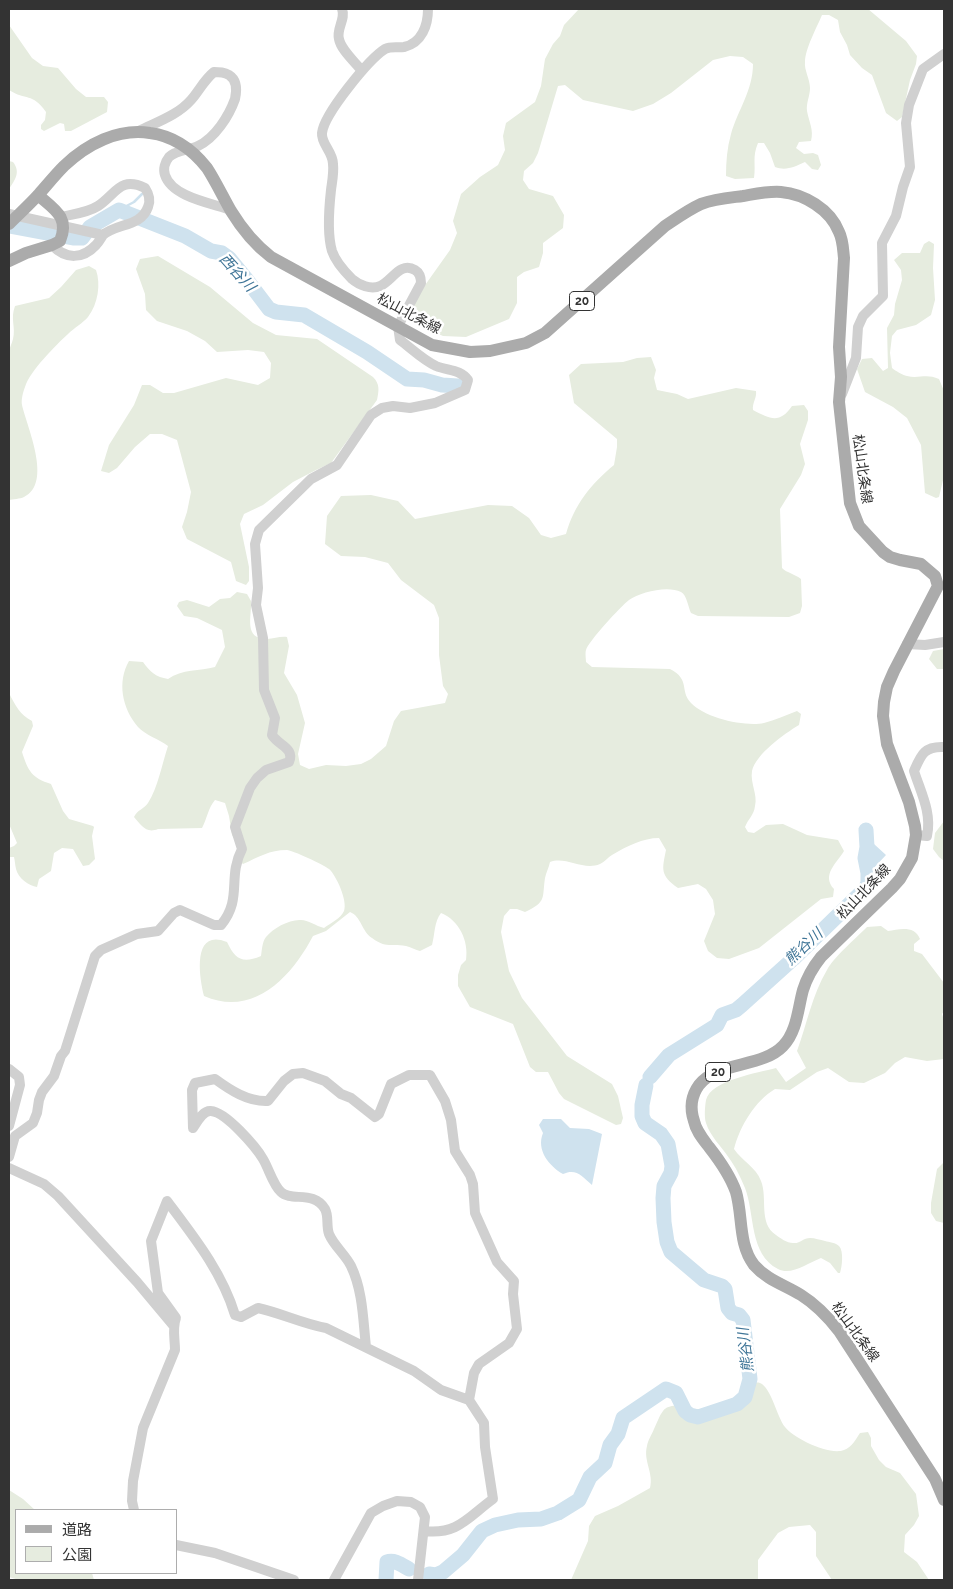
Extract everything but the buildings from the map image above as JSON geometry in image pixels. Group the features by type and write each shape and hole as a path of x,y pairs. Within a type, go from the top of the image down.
{"main road":[{"name":"松山北条線","path":"9,224 14,214 38,195 64,166 99,141 116,135 139,131 158,134 189,148 214,178 230,210 249,238 271,257 432,345 470,352 498,350 526,343 545,334 665,226 684,213 718,199 782,192 816,204 839,230 844,258 839,347 841,377 839,402 850,503 859,526 869,539 890,557 921,564 934,576 942,577 887,687 883,716 887,744 909,802 916,835 912,858 900,879 812,968 803,990 795,1025 784,1046 766,1057 708,1076 695,1091 692,1100 692,1110 697,1130 726,1169 731,1181 739,1205 743,1240 752,1263 769,1279 800,1294 826,1314 926,1464 944,1500"},
{"path":"9,261 38,248 56,243 64,229 62,218 38,195"}],"street":[{"path":"342,9 344,15 338,38 340,45 362,71"},
{"path":"173,1325 137,1282 58,1196 44,1184 10,1169 9,1157 15,1136 33,1123 42,1092 54,1076 61,1056 65,1051 95,956 101,950 137,934 158,931 174,913 180,910 214,925 221,925 231,909 235,896 234,873 236,861 242,849 236,827 250,788 256,778 266,770 289,762 292,756 290,751 275,740 272,735 275,718 264,690 263,638 256,605 258,588 255,544 259,530 311,479 337,464 371,415 382,408 393,406 410,408 435,403 466,390 468,380 463,374 436,366 400,340 398,326 421,283 421,277 417,271 411,268 403,268 381,286 369,287 360,284 352,278 336,258 331,244 329,211 334,165 332,156 322,138 322,133 331,109 362,71 385,50 412,45 418,40 425,28 428,9"},
{"path":"839,402 856,358 858,327 863,316 883,296 882,243 896,216 910,167 906,123 909,105 923,69 944,54"},
{"path":"139,131 176,112 191,100 205,80 214,72 225,73 232,77 236,86 236,94 228,116 221,126 199,146 175,153 168,158 164,171 175,190 230,210"},
{"path":"14,214 99,234 141,218 149,204 149,198 144,188 130,184 123,185 98,206 62,218"},
{"path":"56,243 59,252 74,257 90,250 99,234"},
{"path":"907,644 926,645 944,642"},
{"path":"916,835 927,836 929,824 914,771 920,756 931,748 944,747"},
{"path":"9,1069 19,1077 20,1086 9,1126"},
{"path":"366,1347 359,1287 351,1266 330,1235 326,1211 322,1204 307,1196 286,1196 280,1192 262,1157 222,1114 211,1110 205,1112 193,1128 192,1090 195,1083 215,1079 245,1097 259,1102 268,1101 284,1081 293,1074 303,1073 325,1081 375,1117 379,1114 391,1084 408,1075 430,1075 444,1101 451,1120 454,1151 470,1175 473,1184 475,1213 497,1262 514,1281 513,1294 517,1329 509,1343 479,1364 474,1372 469,1400"},
{"path":"134,1509 132,1501 133,1481 142,1428 175,1350 173,1325 176,1318 158,1293 152,1242 167,1202 196,1239 220,1277 230,1297 235,1315 241,1317 258,1308 313,1326 326,1328 414,1371 441,1390 469,1400 484,1423 485,1447 493,1498 458,1526 437,1533 424,1531"},
{"path":"334,1580 371,1513 383,1506 398,1501 410,1502 420,1507 425,1517 418,1580"},
{"path":"178,1545 215,1553 294,1580"}],"green space":[{"path":"579,9 868,9 906,41 917,56 916,64 910,80 902,117 897,121 886,113 872,75 862,68 850,55 840,32 838,20 829,15 822,15 809,45 805,62 810,85 807,108 812,137 811,141 799,142 796,148 804,154 813,153 818,155 821,165 818,170 812,169 805,162 794,167 775,167 764,143 758,143 754,178 735,179 726,176 730,139 751,83 753,64 743,57 730,56 713,60 671,93 653,104 633,111 583,100 565,85 558,86 538,153 533,163 524,171 523,180 529,189 553,196 564,215 563,228 543,243 543,253 539,267 524,272 517,277 517,303 509,319 466,337 443,336 418,325 411,320 410,312 423,288 450,250 457,233 453,221 461,194 480,177 498,165 505,150 503,136 506,123 535,102 541,86 545,59 560,36 564,25"},
{"path":"9,25 32,58 43,66 58,68 76,89 86,97 104,97 108,102 107,112 71,131 65,131 64,124 60,123 44,131 41,129 46,112 33,99 9,90"},
{"path":"9,161 13,162 17,173 9,189"},
{"path":"929,241 934,244 935,300 931,315 916,325 897,330 892,336 890,353 892,368 907,376 930,376 939,379 944,391 944,476 939,497 936,498 925,493 921,445 907,418 893,407 865,392 857,369 862,359 872,358 883,371 888,368 887,328 894,315 902,280 901,270 894,260 902,253 920,253 924,244"},
{"path":"158,256 210,287 253,323 276,335 317,339 373,377 378,385 377,400 331,463 293,482 263,505 244,514 240,524 249,567 249,581 246,585 236,581 231,562 187,539 182,527 191,492 177,440 162,434 150,434 135,447 117,468 109,473 101,471 109,445 134,405 142,385 150,385 163,393 174,393 226,378 258,385 270,378 271,363 264,352 248,350 217,352 205,341 187,331 157,321 146,310 145,294 136,269 140,259"},
{"path":"89,266 96,270 98,276 98,294 91,312 44,359 32,374 24,389 22,405 36,454 37,480 32,490 24,497 9,500 9,351 14,335 13,315 15,306 49,298 76,270"},
{"path":"651,357 656,370 654,378 657,390 677,394 688,399 736,388 756,391 753,410 765,416 779,418 788,412 792,406 804,405 808,411 808,420 800,444 805,464 801,475 780,509 782,568 801,579 802,606 800,613 789,617 698,616 691,613 686,598 681,592 662,589 647,592 629,600 605,624 588,646 586,662 592,667 670,669 683,681 686,694 691,703 706,713 726,720 756,724 768,722 797,711 801,714 799,725 771,745 759,758 752,771 756,802 745,827 748,832 754,833 766,825 783,824 807,835 838,840 844,851 831,869 829,879 834,889 833,897 821,899 759,948 729,959 717,958 708,951 704,941 715,914 713,900 706,889 698,884 678,888 665,876 663,867 666,850 659,838 635,843 594,866 562,861 550,862 540,902 525,912 510,909 504,916 501,932 509,971 522,998 567,1056 612,1084 618,1096 623,1118 621,1124 616,1125 564,1099 548,1072 536,1072 530,1067 513,1024 470,1007 458,986 458,975 461,965 466,960 467,953 464,939 458,926 441,913 436,924 432,945 420,951 401,945 385,945 377,941 366,932 357,917 350,912 326,931 313,936 294,965 269,989 255,997 239,1002 222,1001 204,996 200,956 208,942 216,939 227,942 236,956 244,960 261,956 265,939 277,927 292,921 301,920 324,928 336,920 344,911 343,895 338,882 329,869 295,852 287,850 275,851 243,864 236,858 239,846 232,835 225,803 215,800 202,828 147,830 139,823 134,817 151,797 168,746 141,730 128,712 122,686 125,669 129,661 143,662 154,674 168,679 185,672 215,667 225,647 222,630 197,618 184,616 177,606 179,602 187,600 209,607 220,599 230,598 237,592 247,594 251,601 250,626 255,635 259,638 267,639 287,637 289,646 284,673 297,695 305,723 298,754 300,765 309,769 326,765 346,766 361,764 371,759 386,746 394,721 401,711 445,703 448,694 443,686 439,655 439,618 434,605 401,580 388,563 365,557 341,556 325,544 327,516 341,496 371,495 398,501 415,519 488,505 512,506 529,518 541,535 551,538 566,534 569,523 584,496 614,465 617,447 617,439 574,403 569,375 581,364 623,362"},
{"path":"944,649 944,669 937,669 929,659 933,651"},
{"path":"9,693 21,713 32,721 33,726 22,752 29,769 39,779 51,784 63,811 69,819 94,827 92,836 95,859 89,865 83,866 73,849 62,848 54,853 51,871 39,879 37,887 21,878 17,872 14,857 9,857 9,848 17,843 9,824"},
{"path":"944,821 944,861 933,849 935,833"},
{"path":"881,926 888,931 897,929 911,930 918,935 920,939 914,944 914,951 922,954 944,983 944,1011 942,1014 944,1020 944,1059 927,1061 905,1057 895,1063 885,1073 864,1083 849,1082 828,1068 817,1072 790,1090 775,1089 755,1107 744,1123 734,1149 759,1176 763,1188 765,1217 770,1230 788,1242 795,1243 808,1238 814,1238 836,1244 842,1251 840,1273 830,1263 821,1258 794,1270 783,1271 769,1262 757,1244 748,1198 743,1184 706,1123 706,1100 717,1087 736,1078 776,1068 786,1082 806,1068 797,1051 822,980 834,960 867,927"},
{"path":"944,1162 944,1223 936,1221 931,1213 931,1203 937,1169"},
{"path":"752,1383 760,1383 767,1390 785,1427 803,1441 812,1445 830,1450 844,1450 852,1445 860,1433 868,1432 871,1438 871,1446 879,1460 886,1467 900,1473 916,1494 919,1516 905,1535 904,1552 917,1562 929,1580 832,1580 816,1556 816,1532 810,1525 789,1527 778,1533 758,1560 758,1580 571,1580 588,1541 589,1526 595,1516 618,1506 650,1488 651,1477 646,1451 649,1439 663,1411 668,1407 675,1406 718,1413 726,1411 737,1402"},
{"path":"9,1490 34,1509 15,1509 15,1574 92,1574 94,1580 19,1580 9,1577"}],"water":[{"path":"874,844 886,855 872,870 869,862 869,850"},
{"path":"543,1119 561,1119 570,1128 589,1129 602,1134 592,1185 575,1172 563,1174 553,1167 545,1157 541,1145 543,1133 539,1125"}],"waterway":[{"path":"119,210 134,202 142,194"},
{"name":"西谷川","path":"9,226 82,238 90,227 119,210 185,236 211,251 222,253 229,258 269,309 276,312 304,315 367,352 407,379 458,386"},
{"name":"熊谷川","path":"650,1077 669,1055 717,1025 722,1015 736,1010 742,1005 793,959 865,889 868,883 865,858 867,847 866,830"},
{"name":"熊谷川","path":"429,1574 436,1575 443,1572 463,1555 482,1531 495,1525 518,1520 541,1519 558,1513 579,1500 590,1477 605,1463 610,1445 618,1434 623,1418 666,1389 676,1393 685,1411 690,1415 698,1417 737,1404 745,1397 750,1379 743,1320 728,1308 725,1289 722,1286 704,1280 671,1252 667,1242 663,1198 664,1186 671,1173 672,1166 668,1144 661,1134 645,1123 642,1116 646,1085"},
{"name":"熊谷川","path":"386,1580 387,1562 395,1562 409,1569"}]}
